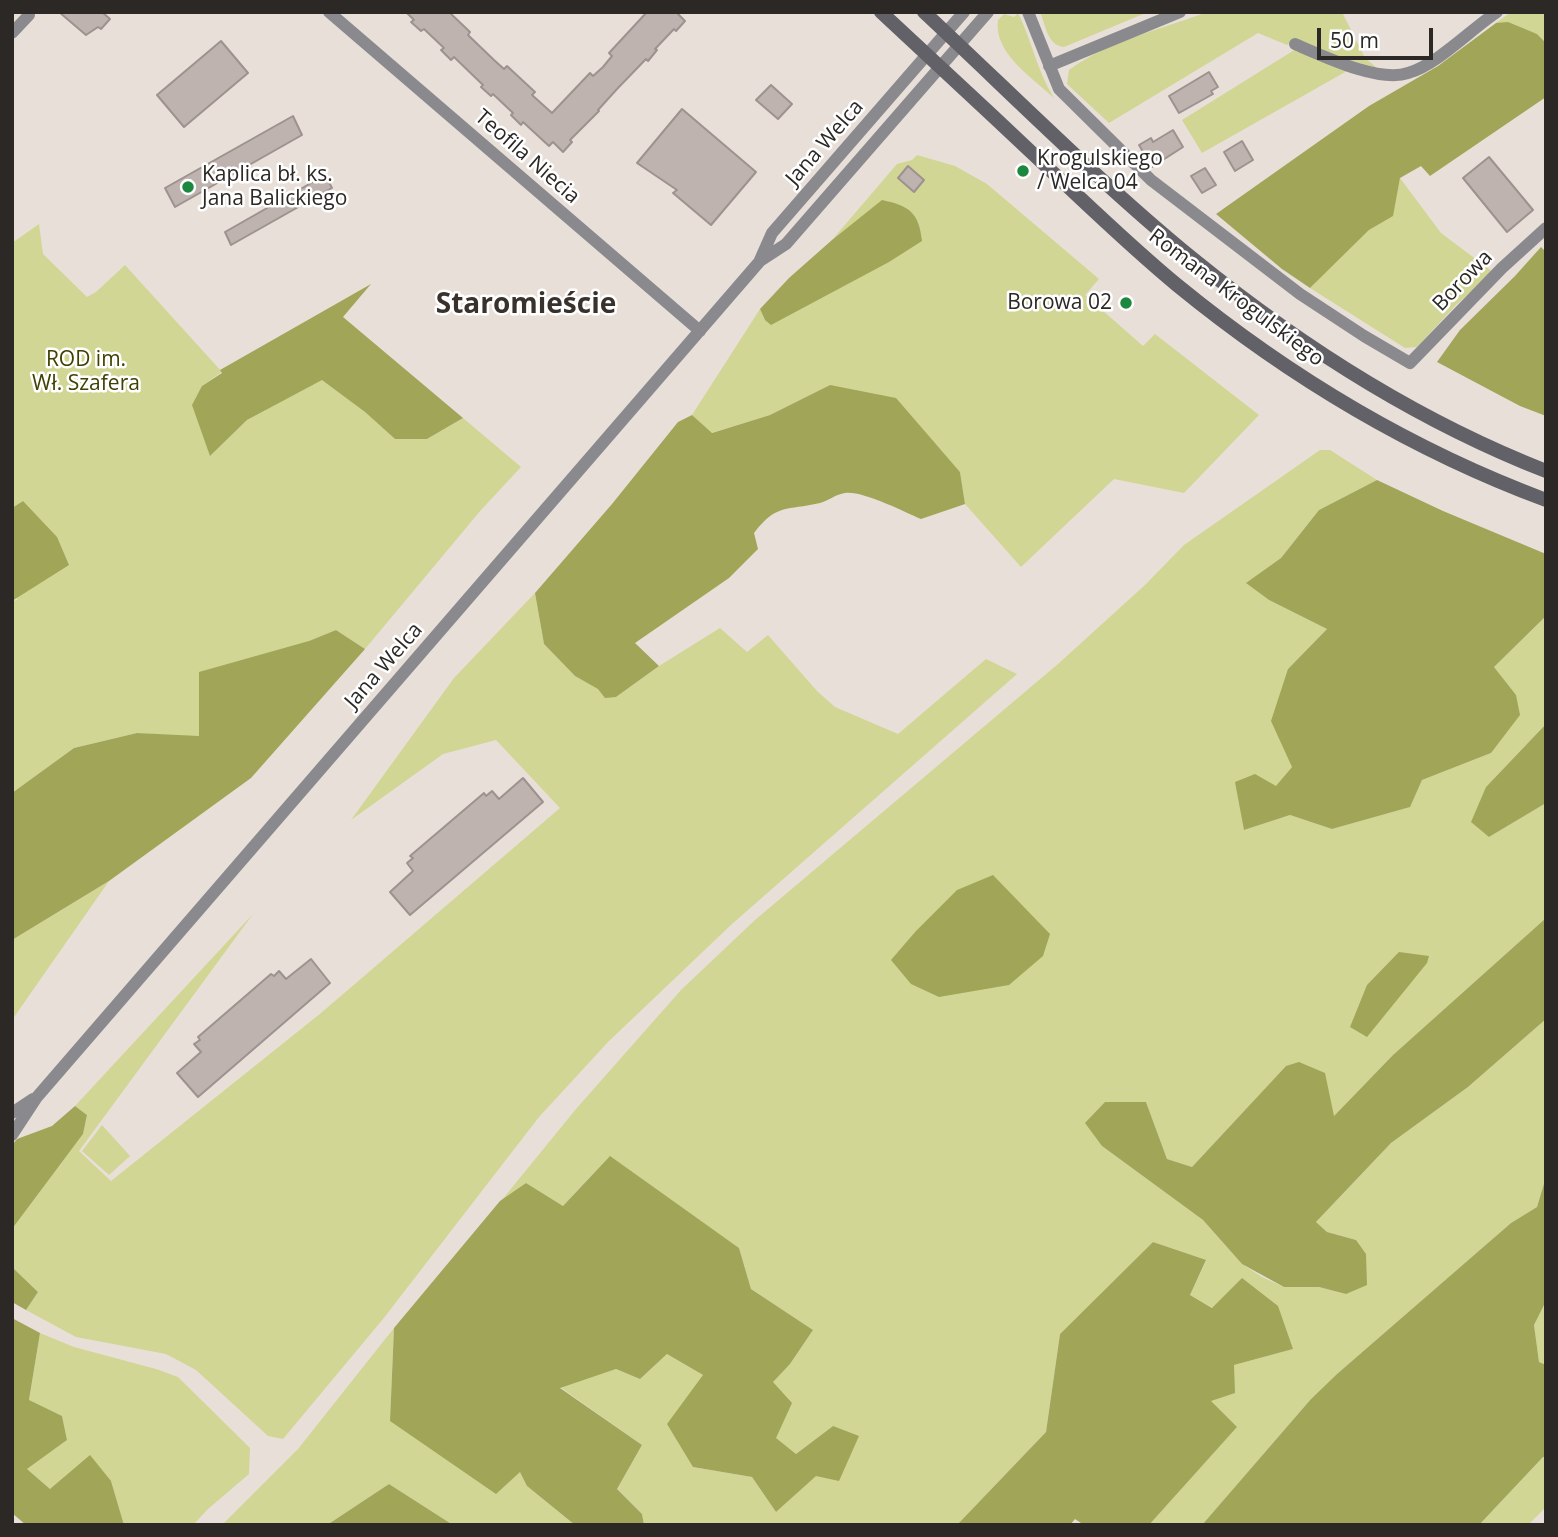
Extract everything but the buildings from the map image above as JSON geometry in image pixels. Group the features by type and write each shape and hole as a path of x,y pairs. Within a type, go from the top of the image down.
{"main road":[{"name":"Romana Krogulskiego","path":"881,12 1110,226 1167,276 1257,345 1361,413 1459,464 1546,500"},
{"name":"Romana Krogulskiego","path":"924,12 1160,230 1272,319 1379,390 1471,438 1546,471"}],"street":[{"name":"Teofila Niecia","path":"329,12 700,331"},
{"name":"Jana Welca","path":"760,261 772,233 964,12"},
{"name":"Jana Welca","path":"12,1135 37,1097 760,261 786,244 988,12"},
{"path":"1028,12 1049,66 1180,12"},
{"path":"1295,44 1344,65 1393,76 1409,73 1429,63 1497,12"},
{"path":"12,33 29,15"},
{"name":"Borowa","path":"1049,66 1066,99 1166,193 1300,293 1410,363 1502,268 1546,228"},
{"name":"Jana Welca","path":"12,1113 37,1097"}],"green space":[{"path":"1040,12 1148,12 1064,47 1051,39"},
{"path":"1207,12 1342,12 1365,58 1377,68 1336,56 1296,39 1287,45 1258,33 1109,123 1067,84 1069,70 1101,51"},
{"path":"1511,12 1546,12 1546,43 1537,34 1496,23"},
{"path":"1018,13 1054,98 1016,64 1002,43 998,20 1004,14 1014,17"},
{"path":"1508,22 1537,34 1546,43 1546,97 1430,176 1421,166 1400,178 1393,216 1369,230 1310,288 1282,269 1216,214 1369,106 1438,66 1496,23"},
{"path":"1296,49 1347,71 1202,153 1182,120"},
{"path":"917,155 955,166 987,184 1099,279 1085,295 1143,346 1155,334 1259,415 1184,493 1114,479 1021,567 965,504 960,472 935,444 830,385 770,415 711,433 692,415 760,309 765,320 882,201 832,240 897,164 912,160"},
{"path":"1400,178 1441,233 1493,272 1456,305 1417,347 1405,348 1310,288 1369,230 1392,216"},
{"path":"882,200 900,205 911,212 918,224 922,241 889,262 771,325 765,320 760,309 789,278"},
{"name":"ROD im. Wł. Szafera","path":"39,224 43,254 87,297 125,265 222,372 202,386 210,456 247,420 322,379 395,439 427,439 463,418 521,467 481,510 365,649 336,630 309,641 200,737 137,733 74,748 12,793 12,601 17,600 23,501 12,508 12,243"},
{"path":"1541,247 1546,252 1546,416 1520,406 1437,362 1460,330"},
{"path":"371,284 343,317 463,418 427,439 395,439 365,412 322,380 247,420 210,456 192,405 202,386 222,373 220,370"},
{"path":"830,385 896,398 960,472 965,504 921,519 872,498 845,493 820,503 776,512 754,533 758,549 729,578 635,643 659,666 616,697 605,698 598,689 575,676 544,644 535,593 678,422 692,415 712,433 770,415"},
{"path":"1320,450 1330,450 1377,480 1319,510 1281,558 1247,583 1269,600 1327,629 1288,669 1292,767 1244,830 1290,815 1332,829 1409,807 1422,780 1491,753 1515,695 1494,667 1546,616 1546,724 1486,787 1489,837 1546,803 1546,918 1393,1055 1333,1117 1286,1066 1192,1167 1167,1159 1146,1102 1102,1146 1203,1220 1242,1264 1262,1277 1284,1287 1319,1287 1346,1294 1356,1240 1327,1232 1316,1222 1391,1143 1468,1087 1546,1019 1546,1177 1537,1207 1511,1223 1337,1374 1311,1399 1202,1525 1149,1525 1236,1428 1210,1401 1234,1365 1293,1349 1242,1279 1213,1308 1190,1295 1206,1261 1153,1242 1060,1334 1046,1432 957,1525 644,1525 642,1514 617,1489 642,1445 560,1387 616,1369 640,1379 667,1354 703,1375 693,1467 752,1477 776,1512 816,1475 833,1426 796,1454 775,1438 772,1382 790,1364 813,1330 751,1289 739,1248 609,1157 563,1206 526,1183 501,1201 576,1109 681,990 755,920 1058,664 1145,585 1184,545"},
{"path":"1377,480 1546,554 1546,616 1494,667 1516,695 1520,715 1491,753 1422,780 1410,807 1332,829 1290,815 1244,830 1235,782 1255,774 1276,786 1292,767 1271,721 1288,669 1327,629 1269,600 1246,583 1281,558 1319,510"},
{"path":"23,501 57,537 69,565 12,601 12,508"},
{"path":"535,593 544,644 575,676 616,697 720,628 747,652 768,635 817,691 835,707 898,734 986,659 1017,674 732,924 608,1042 539,1117 383,1319 283,1439 268,1436 196,1370 166,1354 76,1337 26,1310 38,1292 12,1267 12,1229 83,1134 87,1115 75,1106 253,914 79,1151 111,1181 321,1013 560,808 496,740 443,754 351,820 454,678"},
{"path":"336,630 365,649 251,778 109,881 12,940 12,793 74,748 137,733 199,736 199,672 309,641"},
{"path":"1546,724 1546,803 1489,837 1471,822 1486,787"},
{"path":"993,875 1050,934 1043,956 1009,985 939,997 911,984 891,960 957,890"},
{"path":"109,881 12,1020 12,940"},
{"path":"1546,918 1546,1019 1468,1087 1391,1143 1316,1222 1327,1232 1356,1240 1366,1254 1367,1285 1346,1294 1319,1287 1284,1287 1242,1264 1203,1220 1102,1146 1085,1123 1105,1102 1146,1102 1167,1159 1192,1167 1286,1066 1299,1062 1325,1073 1334,1116 1393,1055"},
{"path":"1399,952 1429,956 1427,963 1367,1037 1350,1027 1367,985"},
{"path":"75,1106 87,1115 83,1134 12,1229 12,1145 17,1139 52,1126"},
{"path":"102,1125 130,1156 109,1175 82,1151"},
{"path":"610,1156 739,1248 751,1289 813,1330 790,1364 773,1382 792,1403 776,1438 796,1454 833,1426 859,1436 839,1481 816,1476 776,1512 752,1477 693,1467 667,1424 703,1375 667,1354 640,1379 616,1369 560,1388 642,1445 617,1489 642,1514 644,1525 575,1525 527,1486 520,1472 496,1494 390,1421 394,1328 500,1201 526,1183 563,1206"},
{"path":"1546,1177 1546,1301 1534,1325 1539,1362 1546,1365 1546,1457 1543,1457 1479,1525 1202,1525 1311,1399 1337,1374 1511,1223 1537,1207"},
{"path":"1153,1242 1206,1260 1190,1295 1212,1308 1242,1278 1278,1306 1293,1349 1234,1365 1235,1393 1211,1401 1237,1427 1149,1525 1084,1525 1075,1519 1070,1525 957,1525 1046,1432 1060,1334"},
{"path":"12,1267 38,1292 26,1310 12,1302"},
{"path":"1546,1301 1546,1365 1539,1362 1534,1325"},
{"path":"12,1318 40,1333 29,1400 62,1416 67,1440 27,1469 50,1489 90,1455 111,1481 124,1525 26,1525 12,1513"},
{"path":"394,1328 390,1421 520,1471 527,1486 575,1525 453,1525 389,1484 327,1525 222,1525 298,1449"},
{"path":"40,1333 74,1347 178,1377 250,1448 249,1474 193,1525 124,1525 111,1481 50,1489 27,1469 67,1440 62,1416 29,1401"},
{"path":"1543,1457 1546,1457 1546,1507 1528,1525 1479,1525"},
{"path":"389,1484 453,1525 327,1525"}],"place":[{"name":"Krogulskiego / Welca 04","path":"1023,171"},
{"name":"Kaplica bł. ks. Jana Balickiego","path":"188,187"},
{"name":"Borowa 02","path":"1126,303"}],"district":[{"name":"Staromieście","path":"526,305"}]}
